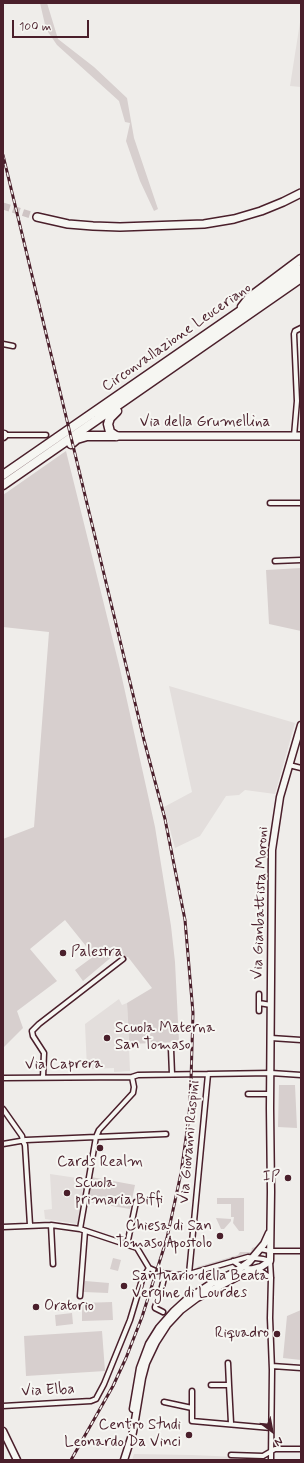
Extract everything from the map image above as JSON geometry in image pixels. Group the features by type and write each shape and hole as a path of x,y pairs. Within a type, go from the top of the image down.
{"highway":[{"path":"237,314 248,298 301,259"},
{"name":"Circonvallazione Leuceriano","path":"69,434 301,269"},
{"name":"Circonvallazione Leuceriano","path":"69,434 138,392 301,278"},
{"path":"116,436 109,429 108,424 110,418 116,411 134,400 138,392"},
{"path":"4,481 69,434"},
{"path":"4,481 22,478 77,439 87,436 116,436"}],"main road":[{"path":"37,217 68,224 114,227 204,224 234,219 255,213 301,193"},
{"name":"Via della Grumellina","path":"116,436 298,436"},
{"name":"Via Gianbattista Moroni","path":"270,1261 272,850 280,797 291,766 301,725"},
{"path":"120,1460 130,1428 140,1368 149,1344 159,1328 186,1300 212,1283 242,1267 255,1257 264,1244 270,1230"},
{"path":"124,1460 133,1432 144,1370 151,1352 161,1334 177,1314 197,1298 261,1267 270,1261"},
{"path":"3,1432 17,1460"}],"street":[{"name":"Via della Grumellina","path":"298,436 294,334 295,331 301,328"},
{"path":"3,344 13,346"},
{"path":"3,436 46,436"},
{"path":"270,503 301,503"},
{"path":"274,561 301,560"},
{"path":"291,766 301,768"},
{"path":"43,1077 44,1053 33,1036 32,1031 38,1024 123,960"},
{"path":"259,994 259,1011"},
{"path":"259,1003 271,1004"},
{"path":"271,1038 301,1040"},
{"path":"170,1049 172,1074"},
{"name":"Via Giovanni Ruspini","path":"189,1274 208,1074 271,1073 301,1075"},
{"name":"Via Caprera","path":"3,1078 132,1077 138,1075 208,1074"},
{"path":"80,1229 96,1137 99,1130 133,1093 134,1087 132,1077"},
{"path":"248,1094 270,1094"},
{"path":"3,1109 22,1136 25,1145 30,1225"},
{"path":"3,1144 23,1141 166,1134"},
{"path":"127,1245 136,1202"},
{"path":"51,1225 53,1264"},
{"path":"3,1227 51,1225 80,1229 137,1248 149,1268 165,1274 189,1274 244,1258 255,1257 270,1261"},
{"path":"80,1296 85,1231"},
{"path":"260,1250 301,1251"},
{"path":"233,1261 242,1267 262,1271 271,1278"},
{"name":"Via Gianbattista Moroni","path":"270,1261 272,1366 271,1460"},
{"name":"Via Elba","path":"3,1406 94,1400 104,1384 130,1320 142,1280 149,1268"},
{"path":"163,1312 155,1307 165,1274"},
{"path":"228,1363 231,1424"},
{"path":"272,1366 301,1368"},
{"path":"210,1385 229,1385"},
{"path":"192,1391 192,1421 271,1428"},
{"path":"164,1402 192,1408"},
{"path":"231,1455 263,1456 275,1449 301,1449"}],"shaded area":[{"path":"40,3 47,3 58,39 94,67 127,98 134,138 158,209 154,211 140,181 126,141 130,123 125,122 119,101 57,45 46,29"},
{"path":"301,16 301,87 290,86"},
{"path":"66,451 120,669 155,827 171,926 175,962 179,1042 129,1044 127,1003 152,988 128,957 114,955 83,981 75,970 94,956 65,920 30,949 57,981 17,1011 23,1028 3,1048 3,839 34,827 49,632 3,627 3,495"},
{"path":"301,568 301,631 269,624 266,570"},
{"path":"169,686 295,723 275,794 245,790 239,795 226,796 200,836 175,848 164,807 192,792"},
{"name":"Scuola Materna San Tomaso","path":"119,999 122,1005 127,1003 130,1071 114,1072 114,1068 87,1069 85,1024"},
{"path":"279,1085 295,1085 297,1128 278,1127"},
{"name":"Scuola primaria Biffi","path":"50,1174 84,1179 78,1224 45,1219 44,1210 52,1209"},
{"path":"91,1177 135,1185 130,1209 89,1202"},
{"path":"217,1198 244,1198 244,1231 239,1231 233,1223 234,1217 231,1217 231,1204 217,1204"},
{"path":"216,1218 231,1219 231,1221 224,1229 221,1229"},
{"path":"258,1246 251,1254 196,1270 197,1267 238,1255 240,1252 251,1252 252,1248"},
{"path":"113,1258 121,1260 118,1271 110,1269"},
{"path":"85,1281 109,1283 108,1293 84,1292"},
{"path":"112,1302 113,1320 82,1321 82,1303"},
{"path":"70,1303 70,1310 56,1311 55,1304"},
{"path":"301,1310 301,1360 283,1358 287,1316"},
{"path":"72,1313 73,1324 56,1326 55,1315"},
{"path":"102,1331 105,1371 26,1376 24,1336"},
{"path":"134,1454 237,1457 237,1460 132,1460"}],"tunnel":[{"path":"3,206 37,217"}],"railway":[{"path":"3,155 144,740 165,819 185,920 193,1013 189,1117 181,1173 167,1238 142,1317 126,1358 113,1386 71,1460"}],"place":[{"name":"Palestra","path":"63,953"},
{"name":"Scuola Materna San Tomaso","path":"107,1038"},
{"name":"Cards Realm","path":"100,1148"},
{"name":"IP","path":"288,1178"},
{"name":"Scuola primaria Biffi","path":"67,1193"},
{"name":"Chiesa di San Tomaso Apostolo","path":"220,1236"},
{"name":"Santuario della Beata Vergine di Lourdes","path":"124,1286"},
{"name":"Oratorio","path":"36,1307"},
{"name":"Riquadro","path":"277,1334"},
{"name":"Centro Studi Leonardo Da Vinci","path":"189,1435"}]}
